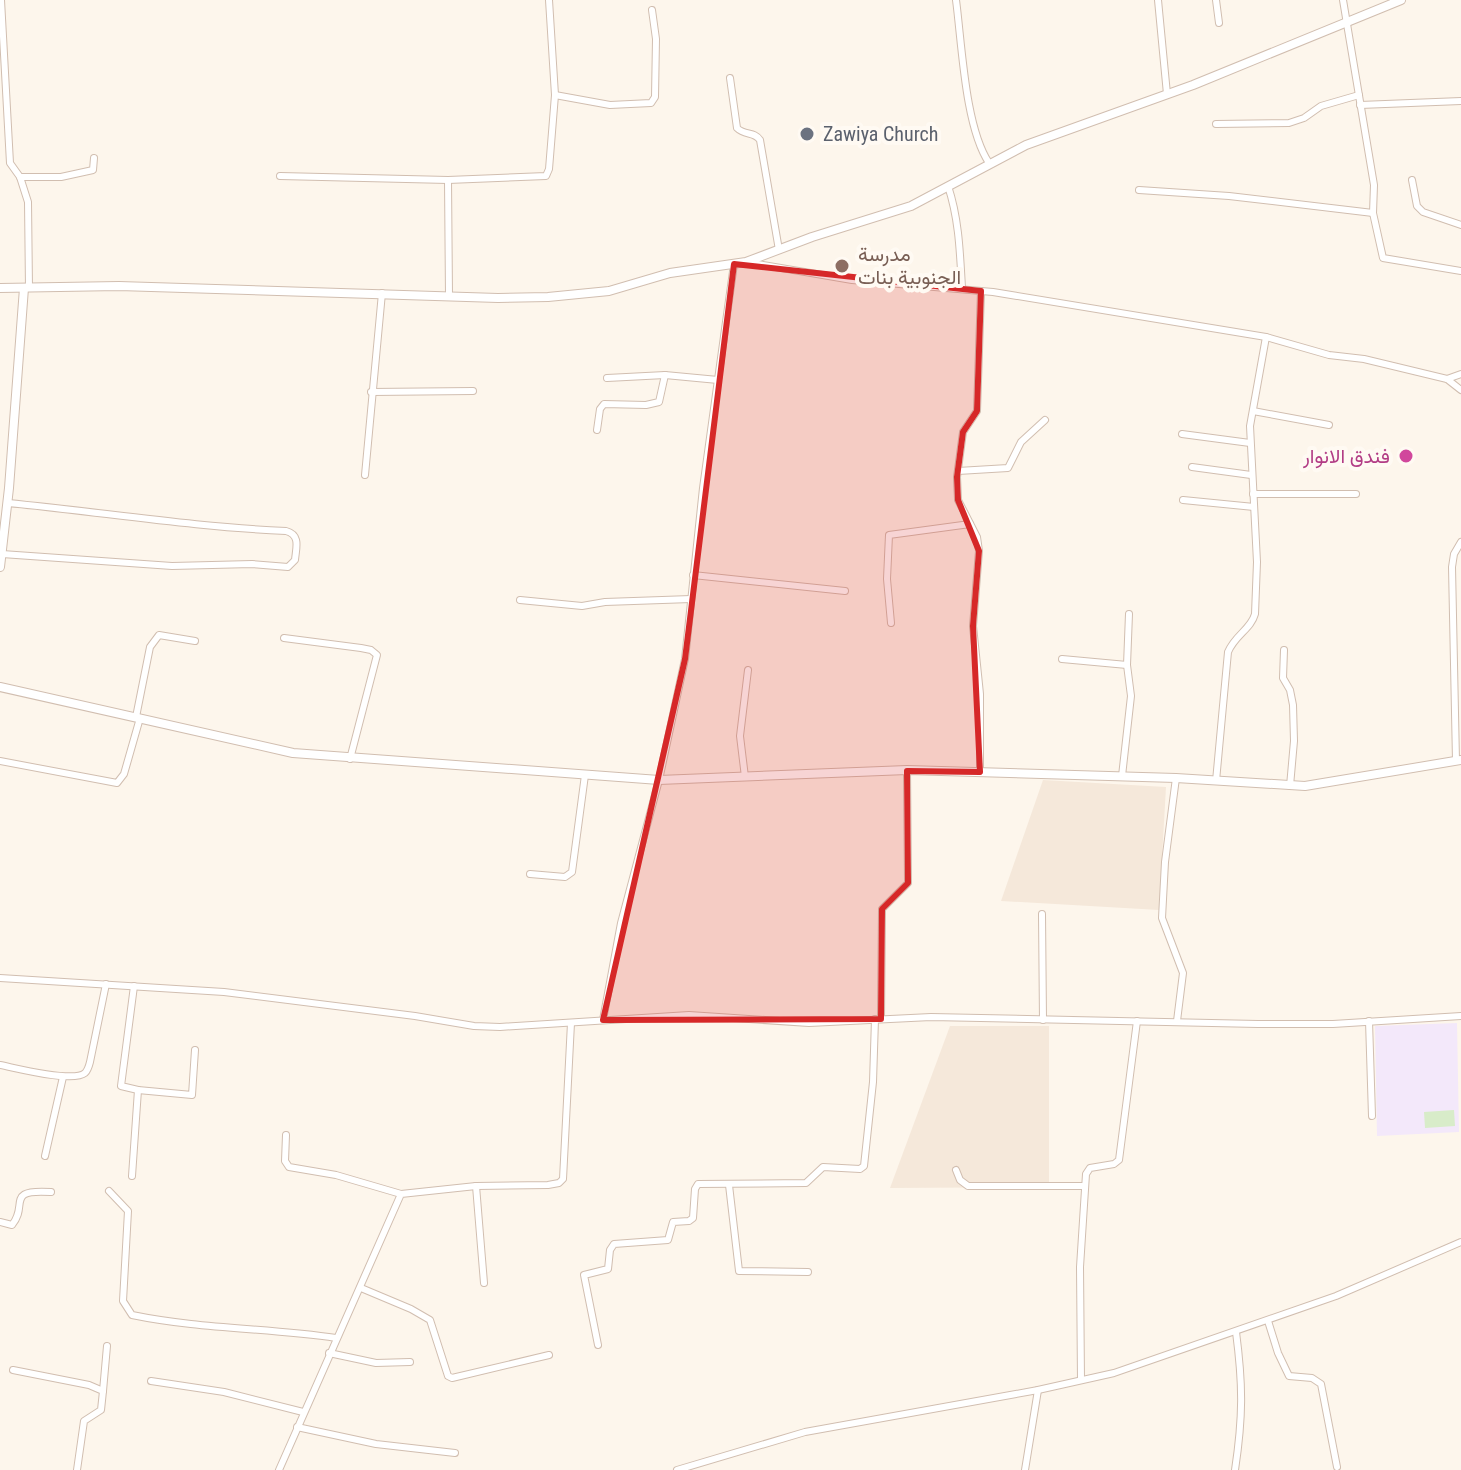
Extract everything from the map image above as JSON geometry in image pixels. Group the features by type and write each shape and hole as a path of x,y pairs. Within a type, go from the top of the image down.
{"street":[{"path":"0,567 26,288 28,202 20,177 10,163 1,0"},
{"path":"280,176 448,180 546,176 555,95 549,0"},
{"path":"956,0 972,112 982,152 989,163"},
{"path":"1158,0 1167,94"},
{"path":"1216,0 1219,23"},
{"path":"1343,0 1374,185 1373,213 1382,243 1381,253 1387,260 1461,271"},
{"path":"0,288 119,286 511,298 609,291 670,273 746,262 911,206 1038,140 1167,94 1401,0"},
{"path":"555,95 610,105 651,103 655,97 656,39 652,10"},
{"path":"730,78 737,128 741,132 754,133 760,140 779,250"},
{"path":"1216,124 1252,121 1289,123 1304,118 1321,106 1359,95"},
{"path":"1360,105 1461,101"},
{"path":"0,133 9,133"},
{"path":"20,177 78,175 93,170 94,158"},
{"path":"448,180 449,296"},
{"path":"1412,180 1417,206 1423,212 1461,225"},
{"path":"948,186 959,234 962,288"},
{"path":"1139,190 1229,196 1373,213"},
{"path":"746,262 840,278 962,288 1266,337 1329,355 1364,359 1447,379 1461,390"},
{"path":"603,1020 621,923 659,780 685,659 693,575 734,264"},
{"path":"980,772 980,694 973,626 979,551 977,537 958,500 958,471 963,432 977,411 981,291"},
{"path":"365,475 382,293"},
{"path":"1216,781 1228,652 1238,634 1253,622 1255,614 1257,562 1250,443 1266,337"},
{"path":"1447,379 1461,374"},
{"path":"607,378 665,375 718,380"},
{"path":"597,430 600,409 604,404 646,405 659,402 665,375"},
{"path":"371,392 473,391"},
{"path":"1253,411 1329,425"},
{"path":"958,471 1008,468 1021,442 1045,420"},
{"path":"1182,434 1250,443"},
{"path":"1192,467 1251,475"},
{"path":"1253,494 1356,494"},
{"path":"1183,500 1254,507"},
{"path":"2,554 172,566 252,564 288,567 295,560 297,539 293,532 188,525 8,503"},
{"path":"891,623 887,579 889,535 970,524"},
{"path":"0,687 255,747 350,759 659,780 907,770 1176,778 1305,786 1459,761 1452,567 1454,554 1461,542"},
{"path":"693,575 845,591"},
{"path":"520,600 582,606 605,602 691,599"},
{"path":"1122,776 1131,696 1127,665 1129,614"},
{"path":"0,761 117,783 124,774 154,639 159,635 195,641"},
{"path":"284,638 361,648 377,655 350,759"},
{"path":"1284,650 1282,673 1290,690 1293,717 1290,786"},
{"path":"1062,659 1127,665"},
{"path":"745,777 740,736 748,670"},
{"path":"598,1345 583,1278 585,1274 608,1269 610,1250 614,1244 668,1240 673,1222 693,1218 698,1184 806,1183 823,1167 860,1169 864,1166 878,1019 882,909 908,883 907,770"},
{"path":"530,874 565,877 572,872 585,775"},
{"path":"1176,778 1165,862 1162,918 1183,973 1177,1021"},
{"path":"1042,914 1043,1020"},
{"path":"0,978 224,992 474,1026 523,1027 689,1015 809,1023 878,1019 1258,1024 1461,1016"},
{"path":"0,1065 63,1077 82,1076 87,1071 106,984"},
{"path":"134,986 121,1086 192,1095 195,1050"},
{"path":"1081,1380 1080,1267 1086,1174 1090,1168 1114,1164 1119,1160 1137,1021"},
{"path":"1369,1021 1372,1116"},
{"path":"286,1135 285,1161 289,1167 336,1175 401,1194 476,1186 559,1183 563,1179 571,1023"},
{"path":"45,1156 63,1077"},
{"path":"132,1176 138,1090"},
{"path":"956,1170 960,1180 968,1186 1085,1186"},
{"path":"729,1185 739,1271 808,1272"},
{"path":"476,1186 484,1283"},
{"path":"0,1222 12,1225 16,1220 19,1201 25,1194 31,1191 51,1192"},
{"path":"109,1191 128,1211 123,1301 132,1315 180,1325 278,1330 336,1338"},
{"path":"279,1470 401,1194"},
{"path":"677,1470 805,1432 1038,1390 1152,1361 1394,1273 1461,1242"},
{"path":"361,1288 430,1320 448,1376 452,1378 549,1355"},
{"path":"1268,1321 1289,1376 1312,1378 1321,1384 1337,1467"},
{"path":"1235,1470 1243,1404 1236,1332"},
{"path":"77,1470 84,1421 101,1410 107,1346"},
{"path":"329,1353 376,1363 410,1362"},
{"path":"13,1370 89,1385 103,1391"},
{"path":"151,1381 224,1392 303,1412"},
{"path":"1025,1470 1038,1390"},
{"path":"297,1427 376,1444 455,1453"}],"highlighted area":[{"path":"734,264 981,291 977,411 963,432 957,477 958,500 979,551 973,626 980,772 907,771 908,883 882,909 881,1019 603,1020 685,659"}],"shaded area":[{"path":"1043,780 1166,787 1159,910 1001,901"},
{"path":"1457,1023 1459,1132 1377,1136 1375,1026"},
{"path":"950,1026 1049,1026 1049,1187 890,1188"}],"green space":[{"path":"1454,1110 1455,1126 1425,1128 1424,1112"}],"place":[{"name":"Zawiya Church","path":"807,134"},
{"name":"مدرسة الجنوبية بنات","path":"842,266"},
{"name":"فندق الانوار","path":"1406,456"}]}
